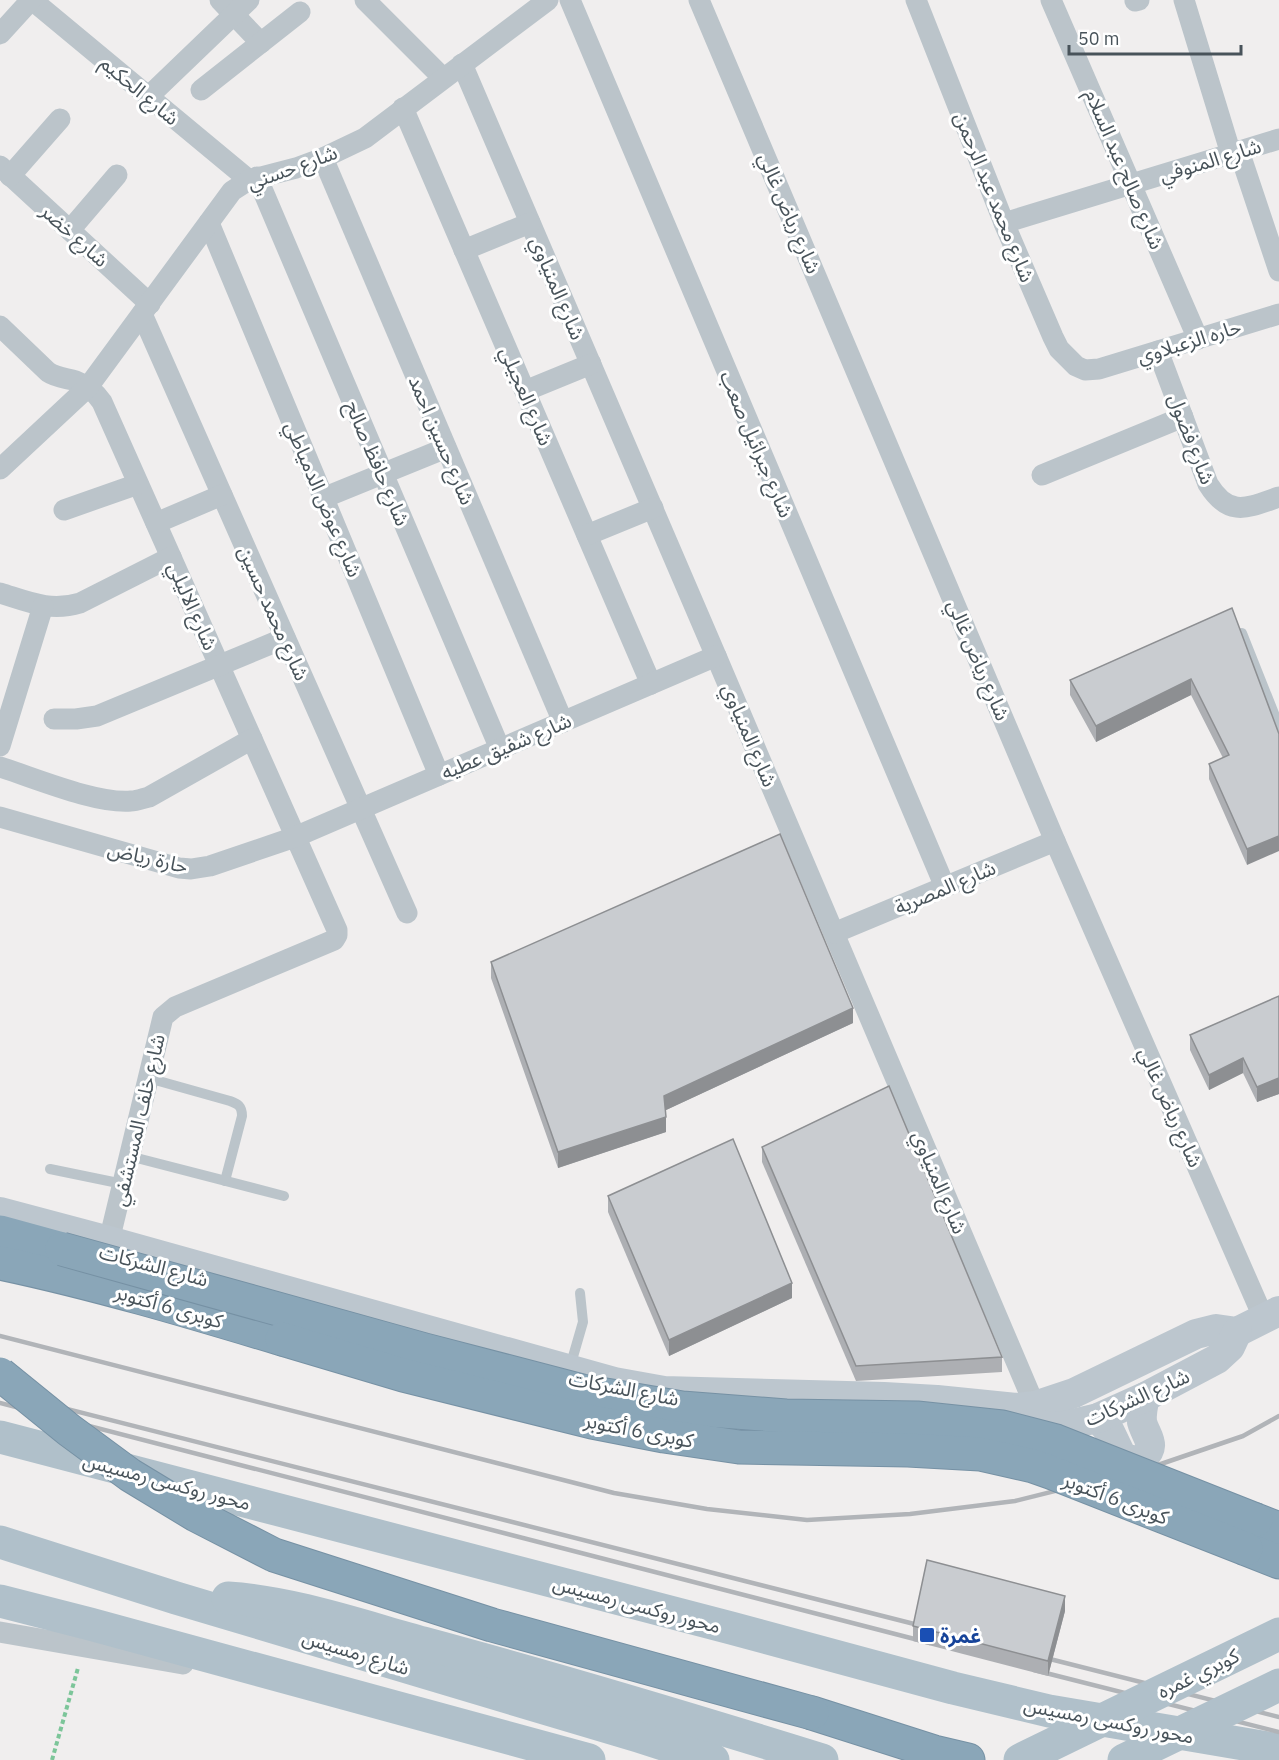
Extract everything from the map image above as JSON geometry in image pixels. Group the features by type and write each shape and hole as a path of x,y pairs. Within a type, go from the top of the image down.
{"highway":[{"name":"كوبرى 6 أكتوبر","path":"0,1232 425,1350 582,1390 693,1409 786,1416 917,1418 1002,1427 1056,1441 1279,1529"},
{"name":"كوبرى 6 أكتوبر","path":"0,1263 176,1307 403,1375 592,1422 739,1447 908,1450 980,1454 1033,1466 1279,1562"},
{"path":"0,1374 69,1430 130,1475 196,1515 274,1555 492,1625 812,1713 934,1752 968,1760"}],"main road":[{"name":"شارع الشركات","path":"0,1212 109,1241 250,1274 570,1365 614,1382 664,1391 934,1405 1035,1407 1074,1393 1196,1334 1216,1329 1237,1332 1271,1315"},
{"name":"شارع الشركات","path":"0,1223 558,1376 677,1400 910,1408 934,1405 1042,1427 1059,1427 1098,1418 1146,1397 1217,1359 1230,1347 1237,1332"},
{"path":"1142,1459 1150,1449 1142,1421 1146,1397"},
{"path":"1098,1418 1110,1432 1121,1455 1131,1461 1142,1459 1279,1513"},
{"name":"محور روكسى رمسيس","path":"0,1437 953,1688 1049,1711 1279,1750"},
{"name":"شارع رمسيس","path":"0,1542 176,1598 713,1760"},
{"path":"176,1598 210,1597 276,1604 633,1701 822,1760"},
{"name":"شارع رمسيس","path":"0,1601 589,1760"},
{"name":"كوبري غمره","path":"1020,1760 1279,1634"},
{"path":"1124,1760 1279,1685"}],"street":[{"path":"0,34 32,0"},
{"name":"شارع الحكيم","path":"32,0 148,97 253,179"},
{"path":"148,97 227,7 249,0"},
{"name":"شارع حسني","path":"0,469 88,387 232,191 253,179 296,168 365,138 548,0"},
{"name":"شارع جبرائيل صعب","path":"570,0 945,887"},
{"name":"شارع رياض غالي","path":"699,0 1055,841 1271,1315"},
{"name":"شارع محمد عبد الرحمن","path":"916,0 1004,223 1059,349 1076,366 1085,370 1099,369"},
{"name":"شارع صالح عبد السلام","path":"1051,0 1198,339"},
{"path":"1184,0 1235,152 1279,271"},
{"path":"374,3 443,78"},
{"path":"227,7 261,43"},
{"path":"201,90 300,12"},
{"name":"شارع المنياوي","path":"462,64 1035,1407"},
{"name":"شارع العجيلي","path":"403,108 651,684"},
{"path":"5,171 60,119"},
{"name":"شارع المنوفي","path":"1004,223 1279,139"},
{"name":"شارع حسين احمد","path":"322,158 563,722"},
{"name":"شارع خضر","path":"5,171 70,230 146,309"},
{"path":"70,230 117,175"},
{"name":"شارع حافظ صالح","path":"253,179 383,474 500,749"},
{"name":"شارع عوض الدمياطي","path":"209,223 439,775"},
{"path":"464,250 530,223"},
{"name":"شارع محمد حسين","path":"146,309 222,495 407,913"},
{"name":"حاره الزعبلاوي","path":"1099,369 1279,314"},
{"path":"0,326 48,372 88,387"},
{"name":"شارع فضول","path":"1158,351 1208,484 1216,497 1228,506 1243,508 1279,497"},
{"path":"525,391 591,364"},
{"name":"شارع الاليلي","path":"88,387 102,402 337,930"},
{"path":"1042,475 1183,417"},
{"path":"323,498 446,448"},
{"path":"64,510 138,484"},
{"path":"156,523 222,495"},
{"path":"587,535 653,508"},
{"path":"0,593 43,606 64,608 80,603 171,556"},
{"path":"0,746 43,606"},
{"path":"54,719 76,720 98,716 285,638"},
{"name":"شارع شفيق عطيه","path":"295,837 716,656"},
{"path":"0,767 83,794 132,801 149,797 252,739"},
{"name":"حارة رياض","path":"0,816 178,868 191,869 210,866 295,837"},
{"name":"شارع المصرية","path":"834,933 1055,841"},
{"name":"شارع خلف المستشفي","path":"109,1241 163,1017 175,1007 334,940 337,930"},
{"path":"0,1632 334,1690"}],"lane":[{"path":"1242,633 1279,726"},
{"path":"148,1078 230,1101 242,1109 243,1116 225,1180"},
{"path":"129,1156 284,1196"},
{"path":"50,1169 123,1184"},
{"path":"389,1307 570,1365 583,1322 580,1293"}],"path":[{"path":"52,1760 84,1646"}],"building":[{"path":"1232,608 1279,734 1279,836 1247,849 1209,764 1229,755 1191,679 1096,726 1070,680"},
{"path":"780,834 853,1008 664,1096 666,1117 558,1152 491,962"},
{"path":"1279,996 1279,1078 1257,1087 1243,1058 1209,1075 1190,1035"},
{"path":"889,1086 1002,1357 856,1366 762,1147"},
{"path":"733,1139 792,1283 669,1340 608,1196"},
{"path":"927,1560 1065,1596 1048,1661 913,1626"}],"railway":[{"path":"0,1336 614,1493 707,1509 807,1520 910,1514 1015,1501 1155,1466 1243,1436 1279,1416"},
{"path":"0,1392 930,1628"},
{"path":"0,1403 930,1643"},
{"path":"1038,1656 1279,1717"},
{"path":"1034,1670 1279,1732"}],"place":[{"name":"غمرة","path":"927,1635"}]}
